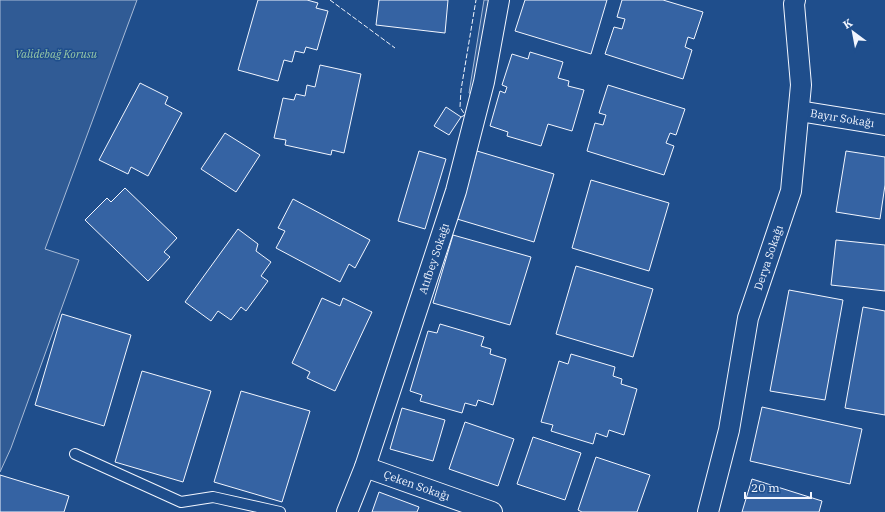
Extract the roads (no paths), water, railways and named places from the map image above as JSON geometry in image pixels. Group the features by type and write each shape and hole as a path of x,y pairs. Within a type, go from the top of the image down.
{"street":[{"name":"Atıfbey Sokağı","path":"347,512 365,467 456,191 484,82 499,0"},
{"name":"Derya Sokağı","path":"708,512 729,430 748,318 791,191 801,85 794,4 795,0"},
{"name":"Bayır Sokağı","path":"799,111 885,125"},
{"name":"Çeken Sokağı","path":"365,467 492,512"}],"lane":[{"path":"75,454 181,502 213,497 280,512"}],"park label":[{"name":"Validebağ Korusu","path":"56,54"}]}
